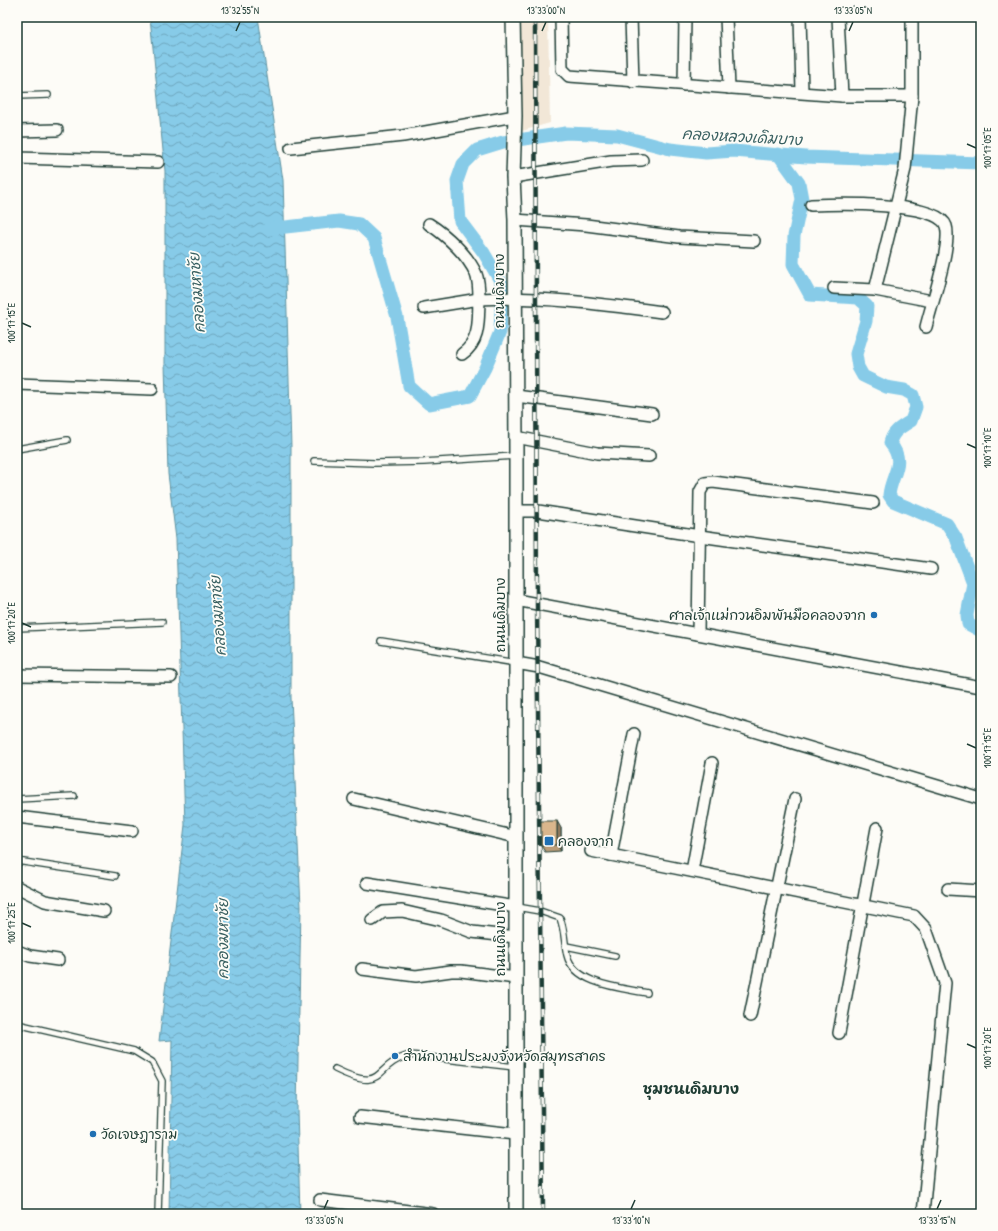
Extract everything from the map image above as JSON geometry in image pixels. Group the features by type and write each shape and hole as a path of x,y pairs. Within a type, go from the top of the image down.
{"street":[{"name":"ถนนเดิมบาง","path":"514,17 515,116 513,177 515,220 516,396 516,1214"},
{"path":"561,17 562,69 566,75 634,82 802,92 842,96 912,96"},
{"path":"631,17 634,82"},
{"path":"684,85 685,17"},
{"path":"726,17 729,88"},
{"path":"800,17 802,92"},
{"path":"838,17 842,96"},
{"path":"875,290 894,207 905,169 908,150 912,96 912,17"},
{"path":"291,148 403,136 515,116"},
{"path":"17,131 57,130"},
{"path":"17,158 158,162"},
{"path":"513,177 611,161 642,160"},
{"path":"811,205 868,204 934,214 940,217 946,226 947,232 941,273 926,327"},
{"path":"515,220 586,226 679,237 754,240"},
{"path":"429,224 437,229 469,262 476,275 479,299 477,336 469,349 462,354"},
{"path":"834,288 875,290 932,301"},
{"path":"424,308 479,299 515,297 573,300 662,312"},
{"path":"17,384 152,389"},
{"path":"516,396 652,414"},
{"path":"516,437 597,453 649,456"},
{"path":"698,634 700,492 705,483 713,482 873,503"},
{"path":"516,511 538,511 931,569"},
{"path":"516,600 981,687"},
{"path":"516,663 539,667 981,800"},
{"path":"17,675 171,677"},
{"path":"612,855 634,734"},
{"path":"692,871 712,763"},
{"path":"354,799 516,837"},
{"path":"750,1016 795,799"},
{"path":"17,818 132,831"},
{"path":"839,1033 877,828"},
{"path":"591,851 914,916 926,929 944,983 923,1214"},
{"path":"367,883 516,907"},
{"path":"17,887 45,901 104,911"},
{"path":"948,889 981,891"},
{"path":"372,920 383,912 402,911 441,920 472,932 516,937"},
{"path":"17,951 30,956 58,960"},
{"path":"362,969 416,976 461,971 516,978"},
{"path":"360,1117 515,1134"},
{"path":"320,1200 433,1214"}],"lane":[{"path":"17,96 48,95"},
{"path":"17,449 66,440"},
{"path":"314,461 375,463 424,462 516,456"},
{"path":"17,628 162,622"},
{"path":"381,641 516,663"},
{"path":"17,799 74,796"},
{"path":"17,861 115,876"},
{"path":"516,907 540,911 560,918 564,928 567,956 572,966 585,978 647,993"},
{"path":"566,946 615,956"},
{"path":"17,1024 134,1051 152,1062 162,1081 158,1214"},
{"path":"335,1069 364,1080 373,1079 400,1058 410,1055 515,1067"}],"shaded area":[{"path":"519,17 548,17 550,123 518,132"}],"water":[{"name":"คลองมหาชัย","path":"150,17 258,17 283,180 291,447 291,698 301,907 297,1110 300,1214 169,1214 172,1040 159,1041 185,825 176,539 168,474 165,363 165,171"}],"building":[{"path":"541,821 557,821 557,845 541,845"}],"waterway":[{"name":"คลองหลวงเดิมบาง","path":"268,229 339,221 359,224 374,238 397,317 409,386 429,404 470,396 485,368 500,332 502,284 484,253 460,221 457,181 463,164 477,150 503,142 566,133 617,135 670,149 706,153 734,151 806,157 981,163"},
{"name":"คลองหลวงเดิมบาง","path":"778,154 799,183 802,199 794,236 793,264 810,295 858,298 867,306 866,321 856,354 858,367 863,376 886,387 904,390 913,395 916,407 911,421 895,433 890,443 895,450 898,463 889,495 893,501 947,524 956,538 973,583 967,615 968,624 981,631"}],"railway":[{"path":"535,17 537,604 543,1214"}],"place":[{"name":"ศาลเจ้าแม่กวนอิมพันมือคลองจาก","path":"874,615"},
{"name":"คลองจาก","path":"549,841"},
{"name":"สำนักงานประมงจังหวัดสมุทรสาคร","path":"395,1056"},
{"name":"วัดเจษฎาราม","path":"93,1134"}],"district":[{"name":"ชุมชนเดิมบาง","path":"691,1089"}]}
